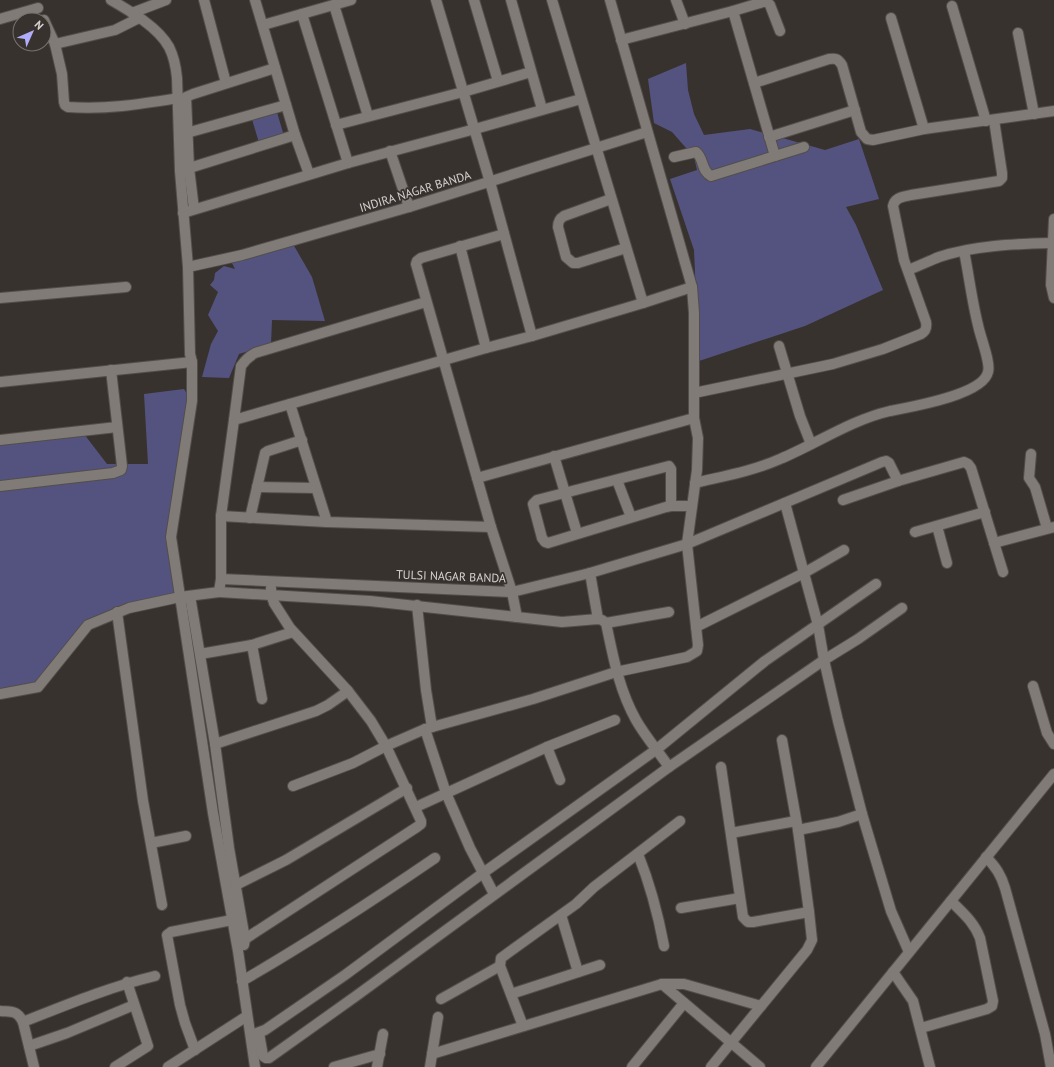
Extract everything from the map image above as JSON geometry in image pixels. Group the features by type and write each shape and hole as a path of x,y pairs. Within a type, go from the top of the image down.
{"street":[{"path":"111,0 159,34 169,47 175,63 183,134"},
{"path":"55,44 115,30 135,16 165,0"},
{"path":"204,0 226,83"},
{"path":"255,0 295,135 309,174"},
{"path":"263,25 351,0"},
{"path":"436,0 475,129 532,336"},
{"path":"474,0 498,81"},
{"path":"511,0 542,109"},
{"path":"552,0 643,303"},
{"path":"293,786 354,763 386,746 428,728 533,699 616,672 687,658 698,651 687,544 695,482 698,438 694,418 694,300 692,287 610,0"},
{"path":"676,0 684,24"},
{"path":"621,40 763,2 767,2 770,5 780,31"},
{"path":"0,19 36,4"},
{"path":"334,5 368,116"},
{"path":"694,393 833,364 884,349 925,331 926,322 902,252 893,206 894,202 898,199 911,195 999,181 1002,178 990,120 952,6"},
{"path":"733,11 775,156"},
{"path":"302,14 348,163"},
{"path":"891,18 924,129"},
{"path":"1018,33 1034,114"},
{"path":"52,37 62,74 64,102 68,107 104,108 178,98"},
{"path":"754,83 836,58 842,65 861,132 864,137 873,140 924,129 1054,111"},
{"path":"238,951 243,948 245,939 215,744 200,654 171,537 192,401 188,267 183,213 183,134 186,97 276,68"},
{"path":"336,125 464,92 531,72"},
{"path":"183,213 309,174 581,99"},
{"path":"183,134 286,104"},
{"path":"769,137 855,110"},
{"name":"INDIRA NAGAR BANDA","path":"188,267 242,255 409,207 647,132"},
{"path":"184,170 295,135"},
{"path":"674,157 696,152 705,171 712,176 804,147"},
{"path":"390,151 409,207"},
{"path":"184,170 194,209"},
{"path":"611,199 564,216 560,219 558,227 566,257 573,263 578,263 626,248"},
{"path":"1054,219 1051,285 1054,298"},
{"path":"486,348 460,246 504,234"},
{"path":"908,270 940,257 964,251 1010,244 1052,243"},
{"name":"TULSI NAGAR BANDA","path":"221,579 512,592 491,527 416,270 417,261 421,258 460,246"},
{"path":"695,482 755,468 780,459 871,416 918,407 944,399 980,384 985,379 988,372 988,364 978,324 964,251"},
{"path":"0,298 126,287"},
{"path":"234,420 532,336 692,287"},
{"path":"219,592 221,579 221,516 241,366 244,360 255,353 426,302"},
{"path":"779,346 800,416 811,444"},
{"path":"0,382 192,362"},
{"path":"0,486 118,472 121,470 122,466 111,370"},
{"path":"290,404 327,522"},
{"path":"477,478 694,418"},
{"path":"0,440 117,427"},
{"path":"250,518 265,453 302,440"},
{"path":"994,543 1051,527 1035,487 1029,478 1031,454"},
{"path":"554,456 577,533"},
{"path":"517,617 512,592 590,573 687,544 886,461 889,463 898,481"},
{"path":"843,500 898,481 964,462 971,468 1003,572"},
{"path":"671,506 671,469 668,466 565,492 537,500 533,504 542,538 548,543 577,533 671,506 692,506"},
{"path":"616,480 631,518"},
{"path":"257,487 316,488"},
{"path":"785,503 818,624 824,660 838,721 862,814 891,911 909,952"},
{"path":"915,532 985,512"},
{"path":"221,516 327,522 491,527"},
{"path":"937,526 947,563"},
{"path":"696,627 804,573 844,550"},
{"path":"590,573 616,672 636,720 669,767"},
{"path":"245,939 417,827 421,820 386,746 371,721 348,691 293,632 278,611 270,594 271,582"},
{"path":"255,1034 265,1030 345,975 657,749 744,677 876,584"},
{"path":"0,694 38,687 88,625 129,608 185,596 219,592 270,594 417,605 562,622 602,621 669,612"},
{"path":"185,596 213,813 238,951 247,1016 266,1058 269,1058 326,1018 669,767 902,608"},
{"path":"417,605 426,690 428,728 446,793 483,874 494,894"},
{"path":"117,612 143,801 162,905"},
{"path":"200,654 252,645 293,632"},
{"path":"252,645 262,698"},
{"path":"1033,686 1047,733 1054,744"},
{"path":"215,744 316,711 328,705 348,691"},
{"path":"416,807 547,747 615,720"},
{"path":"711,1067 807,950 810,944 812,934 809,912 797,826 782,740"},
{"path":"547,747 560,780"},
{"path":"721,768 743,917 748,922 809,912"},
{"path":"816,1067 1054,774"},
{"path":"236,885 286,860 407,788"},
{"path":"731,833 838,822 862,814"},
{"path":"523,1026 500,966 500,962 505,955 576,904 594,887 680,821"},
{"path":"151,844 186,836"},
{"path":"638,854 647,878 659,921 664,946"},
{"path":"986,857 996,867 1001,875 1049,1033 1051,1067"},
{"path":"242,981 290,953 385,893 435,858"},
{"path":"681,908 740,898"},
{"path":"921,1028 987,1009 992,1006 993,1001 977,929 971,920 950,901"},
{"path":"561,915 578,972"},
{"path":"195,1050 184,1022 167,935 171,932 232,920"},
{"path":"511,994 600,965"},
{"path":"441,999 500,966"},
{"path":"893,972 913,1001 930,1067"},
{"path":"23,1022 127,982 154,976"},
{"path":"115,1067 148,1046 127,982"},
{"path":"432,1054 662,984 684,984 761,1006"},
{"path":"662,984 760,1067"},
{"path":"632,1067 684,1003"},
{"path":"29,1046 67,1033 134,1005"},
{"path":"0,1011 17,1013 23,1022 34,1067"},
{"path":"174,1065 247,1016"},
{"path":"430,1067 438,1017"},
{"path":"255,1034 255,1067"},
{"path":"378,1067 383,1034"},
{"path":"334,1067 380,1054"}],"shaded area":[{"path":"686,63 688,90 694,114 704,135 750,129 825,150 859,139 879,199 846,207 856,225 883,290 805,326 699,361 694,250 670,179 697,170 694,157 672,132 654,123 648,79"},
{"path":"276,109 284,136 260,146 251,116"},
{"path":"293,244 312,277 325,321 272,320 271,344 239,354 229,378 202,377 211,344 218,331 208,315 218,292 210,285 214,280 215,273 224,266 235,269 232,263"},
{"path":"184,389 189,397 171,537 180,597 88,625 38,687 0,694 0,440 84,434 107,464 148,464 144,394"}]}
